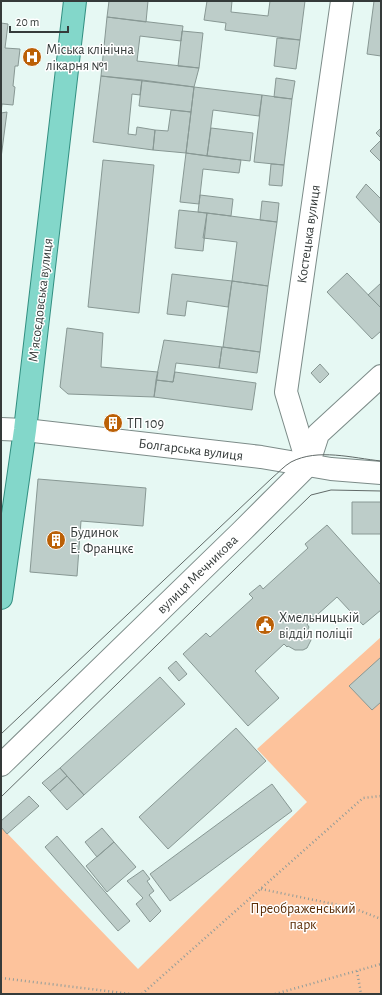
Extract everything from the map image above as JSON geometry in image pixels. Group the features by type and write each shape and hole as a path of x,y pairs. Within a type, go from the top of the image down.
{"main road":[{"name":"Мʼясоєдовська вулиця","path":"1,598 25,430 75,1"}],"street":[{"name":"Костецька вулиця","path":"308,465 286,392 342,1"},
{"name":"вулиця Мечникова","path":"1,765 308,465 318,434 381,376"},
{"name":"Болгарська вулиця","path":"1,429 25,430 261,457 331,469 381,473"}],"path":[{"path":"142,994 363,798 381,796"},
{"path":"261,889 353,908 381,919"},
{"path":"275,994 381,964"},
{"path":"357,971 361,994"},
{"path":"1,978 131,994"}],"green space":[{"name":"Преображенський парк","path":"381,637 381,994 1,994 1,827 138,969 307,802 257,749"}],"building":[{"path":"109,1 148,1 146,22 107,17"},
{"path":"207,1 232,1 231,12 268,16 270,1 305,1 300,40 225,30 226,23 204,20"},
{"path":"374,1 381,1 381,56 367,54"},
{"path":"107,17 183,26 181,41 140,36 137,61 199,68 194,87 101,76"},
{"path":"1,23 8,24 5,48 20,49 18,66 15,66 13,105 2,104 1,112"},
{"path":"182,31 203,33 199,68 178,66"},
{"path":"277,38 300,40 296,69 274,66"},
{"path":"101,76 142,80 140,95 132,94 128,134 136,135 137,127 155,130 153,150 93,142"},
{"path":"276,78 295,81 292,99 274,97"},
{"path":"142,80 194,87 191,112 139,106"},
{"path":"194,87 262,95 259,116 213,110 207,156 186,153"},
{"path":"262,95 292,99 284,165 254,162"},
{"path":"171,110 191,112 186,153 153,150 155,130 168,131"},
{"path":"7,112 1,158 1,113"},
{"path":"211,128 253,133 250,161 207,156"},
{"path":"381,128 381,138 376,133"},
{"path":"381,140 381,162 370,151"},
{"path":"186,153 241,160 239,173 203,169 199,204 180,202"},
{"path":"103,160 154,165 139,313 88,307"},
{"path":"271,164 284,165 282,186 269,185"},
{"path":"366,184 381,199 381,224 356,197"},
{"path":"200,195 233,199 231,216 198,212"},
{"path":"262,201 279,203 277,222 260,220"},
{"path":"179,210 207,213 203,251 175,248"},
{"path":"207,213 277,222 268,286 232,281 237,242 203,238"},
{"path":"347,273 381,308 381,331 372,339 327,292"},
{"path":"172,274 232,281 228,307 187,301 185,316 167,314"},
{"path":"232,281 268,286 260,352 223,347"},
{"path":"381,283 381,308 368,295"},
{"path":"67,328 103,333 101,367 158,372 154,397 68,394 60,387"},
{"path":"164,340 222,347 219,368 176,363 173,382 156,380"},
{"path":"222,347 260,352 257,373 219,368"},
{"path":"320,364 329,374 320,383 311,373"},
{"path":"175,372 256,383 252,410 154,397 156,380 173,382"},
{"name":"ТП 109","path":"107,416 120,417 119,430 106,429"},
{"name":"Будинок Е. Францкє","path":"38,479 146,488 143,526 81,521 77,576 30,572"},
{"path":"352,502 381,502 381,534 352,534"},
{"name":"Хмельницькій відділ поліції","path":"327,525 381,585 381,610 363,625 337,597 307,624 309,627 308,629 311,640 307,648 303,650 295,650 284,644 255,671 279,698 248,726 183,654 206,633 210,637 253,598 249,594 260,585 263,589 308,548 305,544"},
{"path":"381,657 381,702 372,710 349,686"},
{"path":"176,661 187,674 179,681 168,668"},
{"path":"160,677 185,704 84,795 60,768"},
{"path":"236,728 266,761 168,849 139,817"},
{"path":"60,768 67,776 50,791 42,783"},
{"path":"67,776 84,795 67,810 50,791"},
{"path":"272,784 292,811 170,901 150,874"},
{"path":"29,796 39,806 7,834 1,827 1,821"},
{"path":"102,828 114,842 97,857 85,842"},
{"path":"57,836 130,921 118,931 45,847"},
{"path":"114,842 136,867 107,892 86,866"},
{"path":"143,870 150,879 147,881 154,891 149,895 161,911 150,922 136,904 143,898 127,881"}],"tram line":[{"path":"1,734 288,464 301,458 324,455 347,456 381,461"},
{"path":"1,797 311,495 331,490 381,491"}],"place":[{"name":"Міська клінічна лікарня №1","path":"32,57"},
{"name":"ТП 109","path":"113,423"},
{"name":"Будинок Е. Францкє","path":"56,540"},
{"name":"Хмельницькій відділ поліції","path":"265,625"}]}
